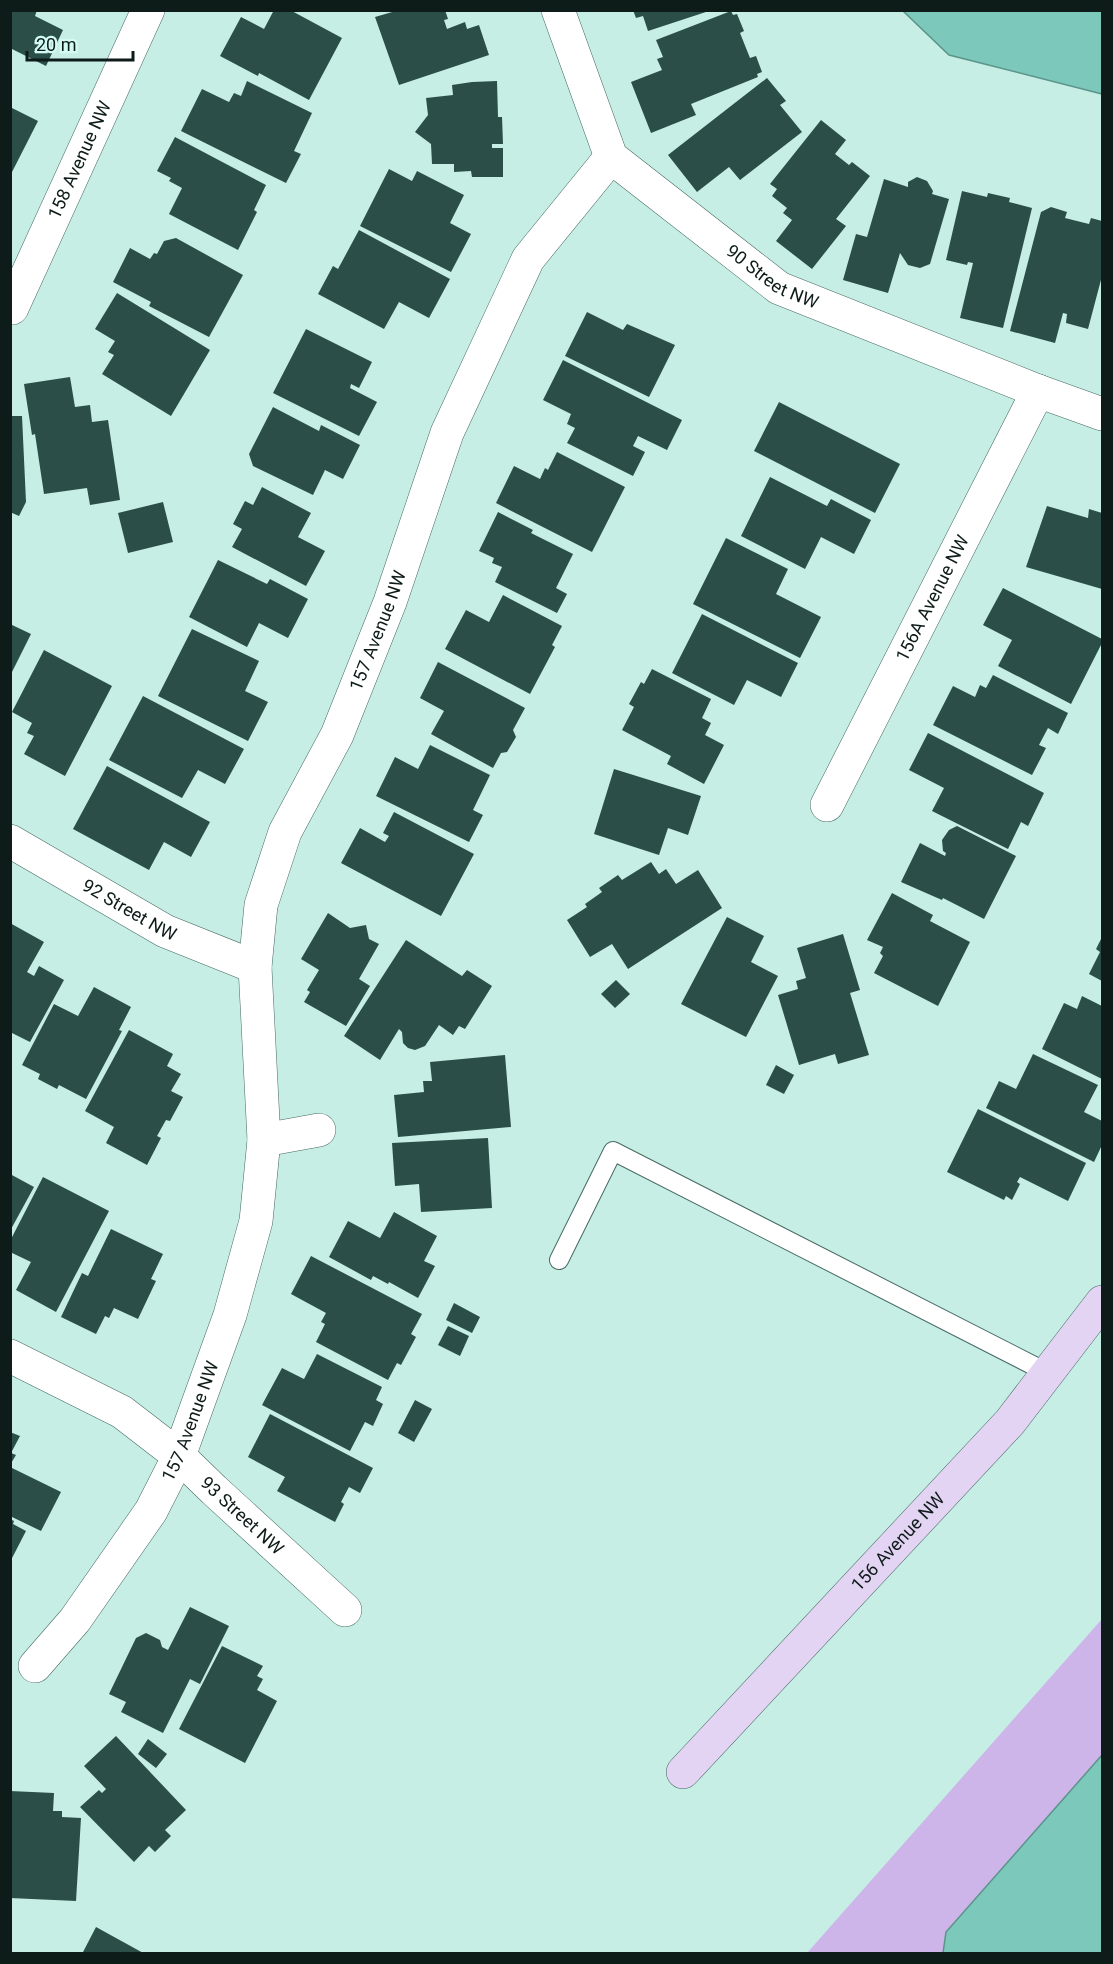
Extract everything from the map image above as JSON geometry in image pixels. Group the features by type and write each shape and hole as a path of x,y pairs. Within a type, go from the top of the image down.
{"street":[{"name":"158 Avenue NW","path":"11,308 147,10"},
{"path":"558,10 611,157"},
{"name":"90 Street NW","path":"611,157 780,288 1038,391 1102,414"},
{"name":"157 Avenue NW","path":"35,1666 75,1620 151,1511 179,1456 230,1315 256,1221 264,1140 255,967 261,905 285,832 337,735 390,602 447,434 528,259 611,157"},
{"name":"156A Avenue NW","path":"827,805 1038,391"},
{"name":"92 Street NW","path":"10,842 165,931 255,967"},
{"path":"264,1140 319,1130"},
{"name":"156 Avenue NW","path":"683,1772 1010,1422 1102,1302"},
{"name":"93 Street NW","path":"10,1356 122,1412 179,1456 345,1611"}],"lane":[{"path":"559,1260 613,1151 1048,1373"}],"shaded area":[{"path":"903,11 1102,11 1102,94 949,55"},
{"path":"1102,1619 1102,1953 807,1953"},
{"path":"1102,1755 1102,1953 943,1953 946,1932"}],"building":[{"path":"10,10 37,10 35,16 63,30 46,66 10,48"},
{"path":"274,10 290,10 342,38 309,100 259,73 258,76 220,56 241,17 264,29"},
{"path":"399,10 445,10 448,19 444,20 447,29 465,22 467,29 479,25 489,55 399,85 375,17"},
{"path":"633,10 709,11 648,31 643,16 636,18"},
{"path":"731,11 733,15 737,14 744,31 740,33 750,58 756,56 762,72 757,74 758,77 691,104 696,115 651,133 631,82 662,70 657,59 663,57 656,40"},
{"path":"767,78 786,101 780,105 802,132 740,180 729,167 697,192 668,155"},
{"path":"247,81 312,113 294,151 301,154 286,183 181,131 202,89 229,102 234,93 241,96"},
{"path":"497,81 498,117 502,117 503,144 492,144 492,148 503,148 503,177 472,177 471,171 454,172 454,164 432,164 431,144 415,132 428,115 426,98 453,95 452,85"},
{"path":"10,107 38,121 10,176"},
{"path":"821,120 846,140 835,154 849,165 852,162 870,176 836,219 846,226 812,269 776,241 792,220 783,213 787,208 772,196 777,189 770,184"},
{"path":"175,137 266,185 254,210 257,212 238,250 169,214 182,188 169,181 171,178 157,171"},
{"path":"389,169 412,181 417,171 464,195 450,223 471,234 451,272 360,226"},
{"path":"917,177 927,181 933,191 932,194 949,199 930,264 920,268 908,265 900,253 888,293 843,280 856,234 867,237 884,179 908,187 908,182"},
{"path":"962,191 987,197 988,193 1010,198 1009,202 1032,208 1003,328 960,318 973,263 968,262 967,265 946,260"},
{"path":"1051,207 1067,212 1065,218 1089,224 1091,218 1102,221 1102,276 1088,329 1066,323 1067,314 1063,313 1055,343 1010,331 1041,212"},
{"path":"359,230 450,279 429,318 399,302 384,329 318,294 333,266 338,269"},
{"path":"176,238 243,275 209,337 149,306 151,302 113,282 130,248 150,259 154,253 157,254 164,241"},
{"path":"117,293 210,350 171,416 102,374 114,355 108,352 115,341 95,329"},
{"path":"587,312 623,330 627,324 675,345 649,397 565,356"},
{"path":"306,329 372,362 359,388 351,384 350,388 377,402 359,436 273,393"},
{"path":"563,360 682,420 667,450 638,436 633,446 645,452 633,476 567,443 575,428 567,424 571,414 543,400"},
{"path":"70,377 75,407 90,405 92,422 108,420 120,500 90,505 87,488 44,494 35,434 32,435 24,384"},
{"path":"779,402 900,464 875,513 754,451"},
{"path":"273,407 319,431 321,425 360,445 343,479 325,470 313,495 253,466 249,454"},
{"path":"10,416 22,416 26,502 19,516 10,512"},
{"path":"557,452 625,487 592,552 496,503 514,466 540,479 545,468 548,470"},
{"path":"770,477 827,506 831,499 871,520 854,554 821,537 805,569 741,536"},
{"path":"262,487 311,513 298,537 325,551 306,586 232,547 242,529 233,524 245,501 253,505"},
{"path":"163,502 173,542 128,553 118,513"},
{"path":"1047,506 1088,518 1089,509 1102,513 1102,589 1026,567"},
{"path":"498,512 533,530 531,533 573,554 556,588 567,594 557,613 495,582 502,567 492,563 494,558 479,551"},
{"path":"726,538 788,569 776,594 821,617 800,658 693,604"},
{"path":"218,560 267,584 270,579 308,599 288,638 259,623 247,647 189,617"},
{"path":"1003,588 1102,639 1071,704 998,666 1012,640 983,625"},
{"path":"503,595 562,626 552,645 555,647 530,694 445,649 466,610 489,622"},
{"path":"702,614 798,663 781,697 747,680 734,705 672,673"},
{"path":"10,624 31,634 10,676"},
{"path":"192,629 259,661 245,691 268,702 248,741 158,696"},
{"path":"44,650 112,686 65,776 24,754 34,736 27,733 32,723 12,712"},
{"path":"438,662 525,708 513,730 516,737 507,752 501,753 493,768 431,734 444,711 420,698"},
{"path":"652,669 711,699 702,718 711,723 705,735 724,745 704,784 667,764 671,756 622,730 634,707 629,704 641,682 644,684"},
{"path":"993,675 1068,713 1058,734 1048,728 1039,745 1046,748 1032,775 933,725 953,686 975,697 980,685 986,688"},
{"path":"143,696 244,749 225,784 198,770 182,798 109,760"},
{"path":"928,733 1044,793 1028,826 1021,822 1008,849 932,811 944,788 909,770"},
{"path":"430,745 490,775 473,810 483,815 469,842 376,796 395,757 418,769"},
{"path":"107,766 210,822 191,857 164,842 149,870 73,829"},
{"path":"614,769 701,796 688,835 668,828 659,855 594,834"},
{"path":"394,812 474,854 441,916 341,863 360,828 385,842 389,836 383,833"},
{"path":"957,826 1016,856 984,919 943,898 942,900 901,882 920,843 945,856 942,840 949,830"},
{"path":"651,862 659,874 666,869 676,884 698,870 722,908 628,969 612,944 590,957 567,920 587,907 585,904 602,892 599,888 618,875 622,880"},
{"path":"892,893 933,915 930,921 970,942 938,1006 874,973 883,956 880,953 883,947 867,940"},
{"path":"328,913 350,928 366,925 369,939 379,944 359,979 370,986 346,1026 304,1002 310,992 307,990 319,970 301,959"},
{"path":"727,917 764,936 751,962 778,976 746,1037 681,1004"},
{"path":"10,923 44,942 27,972 34,976 39,966 64,980 30,1042 10,1032"},
{"path":"843,934 860,990 850,993 869,1055 838,1064 835,1054 799,1065 778,995 798,989 796,981 806,978 797,948"},
{"path":"1102,937 1102,981 1089,974 1100,952 1096,949"},
{"path":"406,940 462,976 467,970 492,986 465,1029 459,1026 453,1035 439,1025 425,1046 415,1050 403,1043 402,1032 399,1029 380,1060 344,1036"},
{"path":"616,980 630,994 615,1008 601,994"},
{"path":"94,987 131,1007 119,1030 122,1031 86,1099 59,1085 57,1089 38,1079 40,1074 22,1065 54,1004 78,1016"},
{"path":"1082,996 1102,1006 1102,1079 1042,1049 1064,1003 1077,1009"},
{"path":"129,1030 173,1054 167,1066 181,1074 171,1091 183,1097 170,1121 166,1120 157,1136 161,1138 147,1165 106,1143 114,1127 85,1111"},
{"path":"1033,1054 1098,1085 1084,1112 1102,1121 1102,1145 1094,1162 986,1108 999,1081 1016,1089"},
{"path":"505,1055 511,1127 398,1137 394,1095 424,1092 423,1081 432,1081 430,1062"},
{"path":"776,1065 794,1075 784,1094 766,1085"},
{"path":"978,1109 1086,1163 1068,1201 1020,1177 1017,1182 1020,1184 1012,1200 1006,1196 1004,1200 947,1172"},
{"path":"488,1138 492,1208 421,1212 419,1184 395,1186 392,1143"},
{"path":"10,1174 34,1187 10,1231"},
{"path":"43,1177 109,1211 56,1312 16,1290 31,1262 10,1252 10,1241"},
{"path":"394,1212 437,1236 424,1261 435,1266 418,1298 389,1282 388,1284 373,1276 371,1280 329,1257 348,1221 380,1238"},
{"path":"111,1229 163,1254 151,1279 156,1281 138,1319 114,1308 109,1318 105,1316 96,1334 61,1317 82,1273 88,1276"},
{"path":"311,1256 422,1314 411,1334 416,1337 401,1365 397,1363 388,1380 316,1342 325,1324 321,1322 326,1313 291,1294"},
{"path":"454,1303 480,1317 472,1333 446,1320"},
{"path":"448,1326 469,1336 460,1356 438,1345"},
{"path":"317,1354 382,1387 376,1400 383,1404 373,1426 365,1422 350,1451 262,1405 282,1368 304,1379"},
{"path":"415,1400 432,1409 414,1442 398,1433"},
{"path":"270,1414 373,1468 360,1493 349,1487 341,1502 344,1504 335,1522 277,1491 285,1477 248,1457"},
{"path":"10,1432 20,1436 11,1453 16,1455 10,1465"},
{"path":"10,1467 61,1492 41,1531 10,1516"},
{"path":"10,1519 14,1521 13,1524 26,1531 10,1562"},
{"path":"190,1607 229,1626 200,1684 190,1679 163,1733 121,1712 126,1702 109,1694 136,1638 146,1633 160,1640 162,1647 168,1650"},
{"path":"222,1646 263,1666 257,1676 263,1679 257,1690 277,1701 245,1763 179,1729"},
{"path":"116,1736 186,1810 165,1830 171,1836 155,1852 149,1846 134,1862 80,1807 99,1790 102,1793 106,1789 84,1766"},
{"path":"148,1739 167,1754 156,1768 138,1754"},
{"path":"10,1791 54,1793 53,1811 62,1811 62,1817 81,1818 76,1901 10,1898"},
{"path":"96,1927 145,1954 82,1954"}]}
